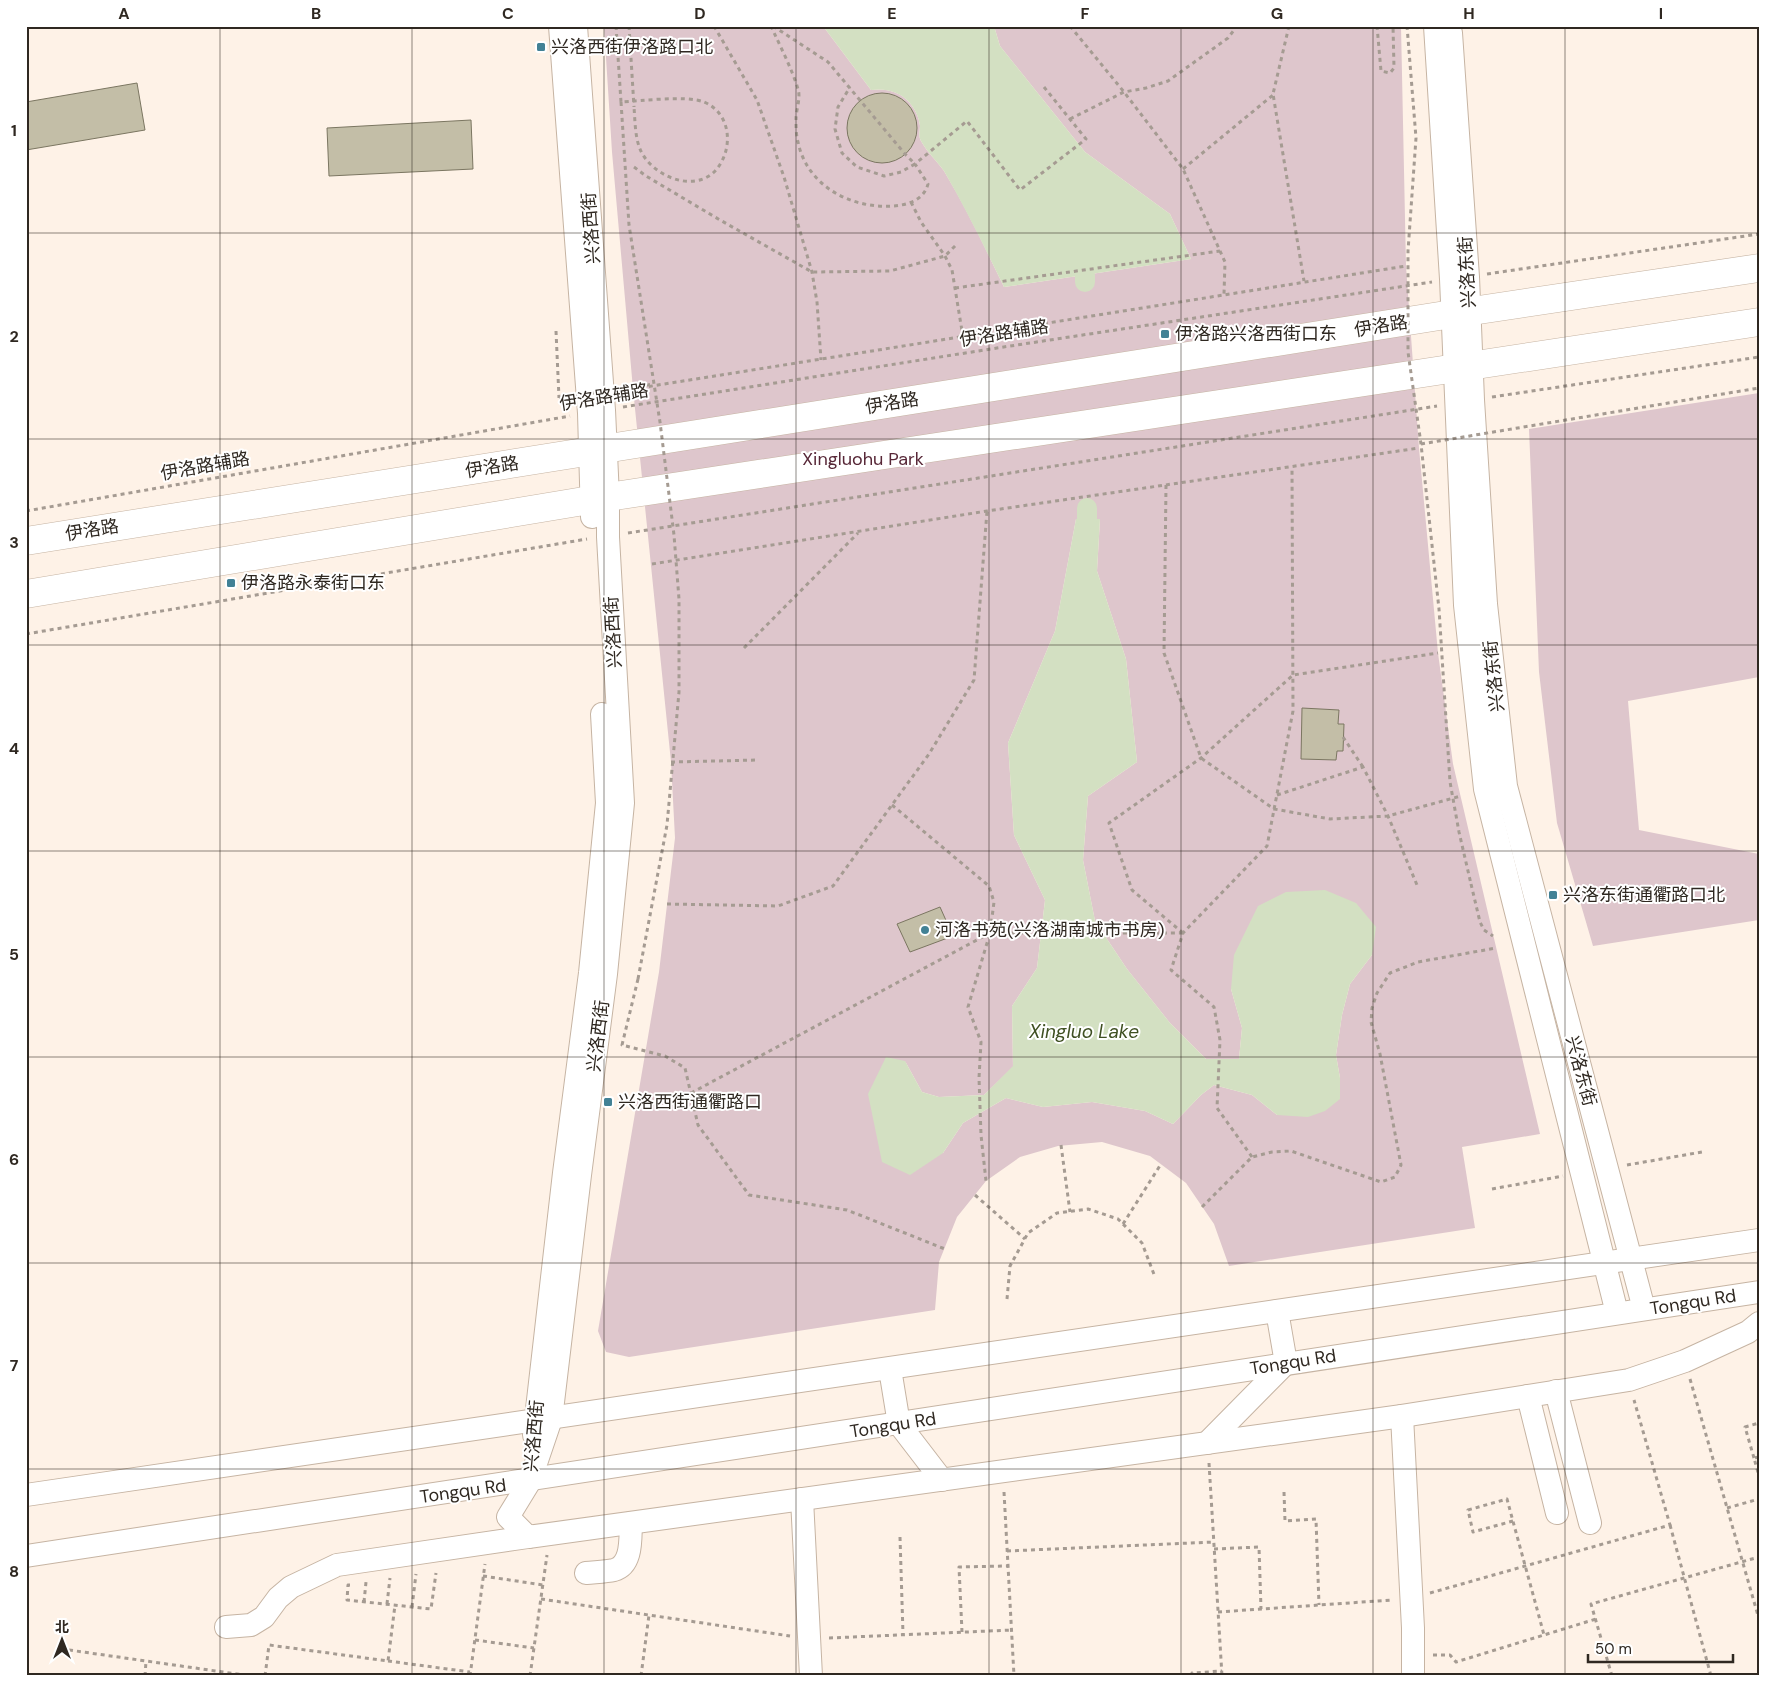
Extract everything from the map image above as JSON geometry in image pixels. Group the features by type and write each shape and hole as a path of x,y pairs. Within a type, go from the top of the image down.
{"main road":[{"name":"伊洛路","path":"26,541 1460,313 1759,268"},
{"path":"26,594 600,498 1759,322"}],"street":[{"name":"兴洛西街","path":"560,26 596,411"},
{"name":"兴洛西街","path":"539,1536 508,1517 530,1481 543,1420 580,1175 606,974 623,803 600,537 598,450 576,26"},
{"name":"兴洛东街","path":"1435,26 1451,279 1460,313 1463,367 1486,604 1506,786 1644,1309"},
{"name":"兴洛东街","path":"1450,26 1468,276 1460,313"},
{"name":"兴洛东街","path":"1463,367 1465,605 1485,789 1617,1313"},
{"path":"26,1495 1759,1240"},
{"name":"Tongqu Rd","path":"26,1556 530,1481 1286,1363 1759,1292"},
{"path":"1207,1443 1286,1363 1276,1311"},
{"path":"226,1627 251,1625 264,1617 278,1598 291,1587 337,1565 1402,1416 1629,1380 1684,1361 1748,1332 1759,1323"},
{"path":"890,1369 899,1424 942,1480"},
{"path":"1556,1392 1590,1523"},
{"path":"1528,1396 1557,1514"},
{"path":"1402,1416 1412,1599 1413,1665"},
{"path":"802,1499 811,1676"},
{"path":"586,1573 617,1569 626,1560 630,1546 631,1523"}],"path":[{"path":"616,26 629,225 654,384 674,535 679,599 679,692 667,825 638,979 622,1045 665,1056 685,1068 698,1125 749,1195 847,1210 944,1249"},
{"path":"621,102 689,99 704,102 718,111 725,124 728,140 724,158 712,173 701,179 685,181 667,176 650,166 639,148 634,108 629,26"},
{"path":"714,26 758,100 784,178 812,272 817,302 821,360"},
{"path":"772,26 828,62 915,164 928,184 926,193 916,200 899,206 877,208 834,193 818,181 806,165 798,142 796,120 799,91 772,26"},
{"path":"1070,26 1183,169 1225,262 1224,294"},
{"path":"1070,119 1124,92 1168,81 1228,38 1237,26"},
{"path":"1289,26 1273,94 1304,281"},
{"path":"1377,26 1381,71 1390,73 1394,68 1393,26"},
{"path":"1407,26 1416,138 1408,251 1408,352 1439,609 1450,782 1470,884 1480,922 1484,930 1494,936"},
{"path":"850,88 838,107 835,129 842,153 857,168 884,176 900,172 915,164 967,121 1020,190 1086,139 1044,88"},
{"path":"1183,169 1273,94"},
{"path":"634,166 646,176 812,272 890,271 944,256 957,244"},
{"path":"911,202 921,222 952,270 963,337"},
{"path":"955,288 1220,251"},
{"path":"633,389 1406,266"},
{"name":"伊洛路辅路","path":"26,512 596,411 987,349 1188,320"},
{"path":"556,331 559,398 654,384"},
{"path":"652,564 1292,467 1759,388"},
{"path":"26,634 600,537 1118,456"},
{"path":"1252,1157 1217,1108 1220,1040 1214,1006 1171,970 1183,933 1267,846 1293,711 1292,467"},
{"path":"1166,485 1164,653 1201,758 1274,809 1330,819 1388,816 1461,796"},
{"path":"667,904 778,906 833,886 929,754 974,680 987,512"},
{"path":"744,648 859,532"},
{"path":"1183,933 1132,890 1110,822 1201,758 1293,675 1438,653"},
{"path":"1344,737 1363,767 1388,816 1417,886"},
{"path":"671,762 759,760"},
{"path":"1276,796 1363,767"},
{"path":"892,806 989,886 994,902 990,933 968,1006 981,1042 979,1078 981,1135 986,1181"},
{"path":"691,1093 990,933 1183,933"},
{"path":"1202,1207 1252,1157 1272,1152 1291,1151 1381,1182 1395,1177 1401,1165 1372,1022 1372,1008 1377,993 1390,973 1418,962 1496,948"},
{"path":"1061,1145 1070,1212"},
{"path":"1627,1165 1702,1152"},
{"path":"1122,1224 1161,1164"},
{"path":"1492,1189 1563,1176"},
{"path":"975,1195 1025,1238"},
{"path":"1007,1299 1010,1266 1025,1238 1028,1233 1057,1213 1088,1209 1118,1220 1142,1243 1155,1277"},
{"path":"1684,1361 1759,1619"},
{"path":"1629,1380 1712,1676"},
{"path":"1759,1423 1745,1427 1759,1476"},
{"path":"1207,1443 1222,1676"},
{"path":"1754,1458 1759,1456"},
{"path":"1003,1471 1014,1676"},
{"path":"1284,1492 1285,1521 1316,1519 1319,1605"},
{"path":"1513,1521 1473,1532 1468,1510 1507,1499 1513,1521 1525,1566 1544,1635"},
{"path":"1727,1508 1759,1499"},
{"path":"1218,1612 1412,1599 1670,1525"},
{"path":"530,1676 543,1585 539,1536"},
{"path":"900,1537 903,1634"},
{"path":"1007,1551 1214,1542"},
{"path":"265,1676 269,1645 470,1674 487,1543"},
{"path":"1214,1549 1259,1547 1261,1609"},
{"path":"374,1580 348,1585 347,1600 431,1609 440,1550"},
{"path":"1612,1676 1591,1604 1759,1557"},
{"path":"962,1632 960,1567 1008,1566"},
{"path":"410,1574 423,1574"},
{"path":"412,1607 416,1574"},
{"path":"430,1574 436,1574"},
{"path":"382,1578 397,1576"},
{"path":"483,1576 543,1585"},
{"path":"387,1604 390,1577"},
{"path":"364,1602 366,1582"},
{"path":"541,1599 810,1639 1012,1630"},
{"path":"388,1661 395,1605"},
{"path":"640,1676 649,1615"},
{"path":"1413,1665 1450,1655 1456,1662 1596,1619"},
{"path":"475,1640 534,1648"},
{"path":"69,1650 251,1676"},
{"path":"145,1676 146,1661"},
{"path":"1193,1676 1192,1673 1222,1671"}],"green space":[{"name":"Xingluohu Park","path":"604,26 823,26 871,90 881,89 896,93 905,98 913,107 918,116 921,141 944,171 952,185 1004,287 1191,259 1170,214 1085,152 1000,46 994,26 1401,26 1406,266 1419,448 1438,653 1453,764 1540,1134 1462,1147 1475,1228 1229,1266 1214,1224 1186,1183 1150,1156 1102,1142 1058,1146 1020,1157 986,1181 957,1217 939,1262 935,1310 629,1357 606,1352 598,1331 659,972 675,838 671,762 633,389 612,152","holes":["1076,519 1100,519 1097,571 1126,659 1137,762 1088,796 1083,860 1095,921 1127,969 1170,1023 1206,1059 1239,1059 1242,1028 1231,989 1372,955 1350,984 1342,1015 1336,1055 1340,1078 1277,1115 1252,1095 1214,1085 1201,1095 1173,1124 1145,1111 1092,1102 1043,1107 1006,1098 963,1123 943,1153 905,1061 922,1092 939,1097 984,1095 1013,1067 1012,1006 1037,968 1045,900 1014,835 1008,743 1055,631"]},
{"path":"1759,393 1759,677 1628,701 1639,830 1759,854 1759,920 1593,946 1557,823 1539,672 1529,429"}],"water":[{"path":"823,26 994,26 1000,46 1085,152 1170,214 1191,259 1004,287 968,214 944,171 921,141 918,116 913,107 905,98 896,93 881,89 871,90"},
{"name":"Xingluo Lake","path":"1076,519 1100,519 1097,571 1126,659 1137,762 1088,796 1083,860 1095,921 1127,969 1170,1023 1206,1059 1239,1059 1242,1028 1231,989 1234,955 1258,906 1286,892 1325,890 1356,903 1376,927 1372,955 1350,984 1342,1015 1336,1055 1340,1078 1340,1099 1325,1111 1308,1117 1277,1115 1252,1095 1214,1085 1201,1095 1173,1124 1145,1111 1092,1102 1043,1107 1006,1098 963,1123 943,1153 910,1175 882,1162 868,1094 886,1057 905,1061 922,1092 939,1097 984,1095 1013,1066 1012,1006 1037,968 1045,900 1014,835 1008,743 1055,631"}],"building":[{"path":"137,83 145,130 26,150 26,102"},
{"path":"882,93 895,96 907,103 914,115 917,128 914,141 907,153 895,160 882,163 869,160 857,153 850,141 847,128 850,115 857,103 869,96"},
{"path":"471,120 473,169 329,176 327,128"},
{"path":"1302,708 1339,710 1338,724 1344,724 1343,751 1337,751 1336,760 1301,759"},
{"name":"河洛书苑(兴洛湖南城市书房)","path":"940,907 953,936 910,952 897,924"}],"waterway":[{"path":"1085,275 1085,282"},
{"path":"1087,508 1087,519"}],"place":[{"name":"兴洛西街伊洛路口北","path":"541,47"},
{"name":"伊洛路兴洛西街口东","path":"1165,334"},
{"name":"伊洛路永泰街口东","path":"231,583"},
{"name":"兴洛东街通衢路口北","path":"1553,895"},
{"name":"河洛书苑(兴洛湖南城市书房)","path":"925,930"},
{"name":"兴洛西街通衢路口","path":"608,1102"}]}
